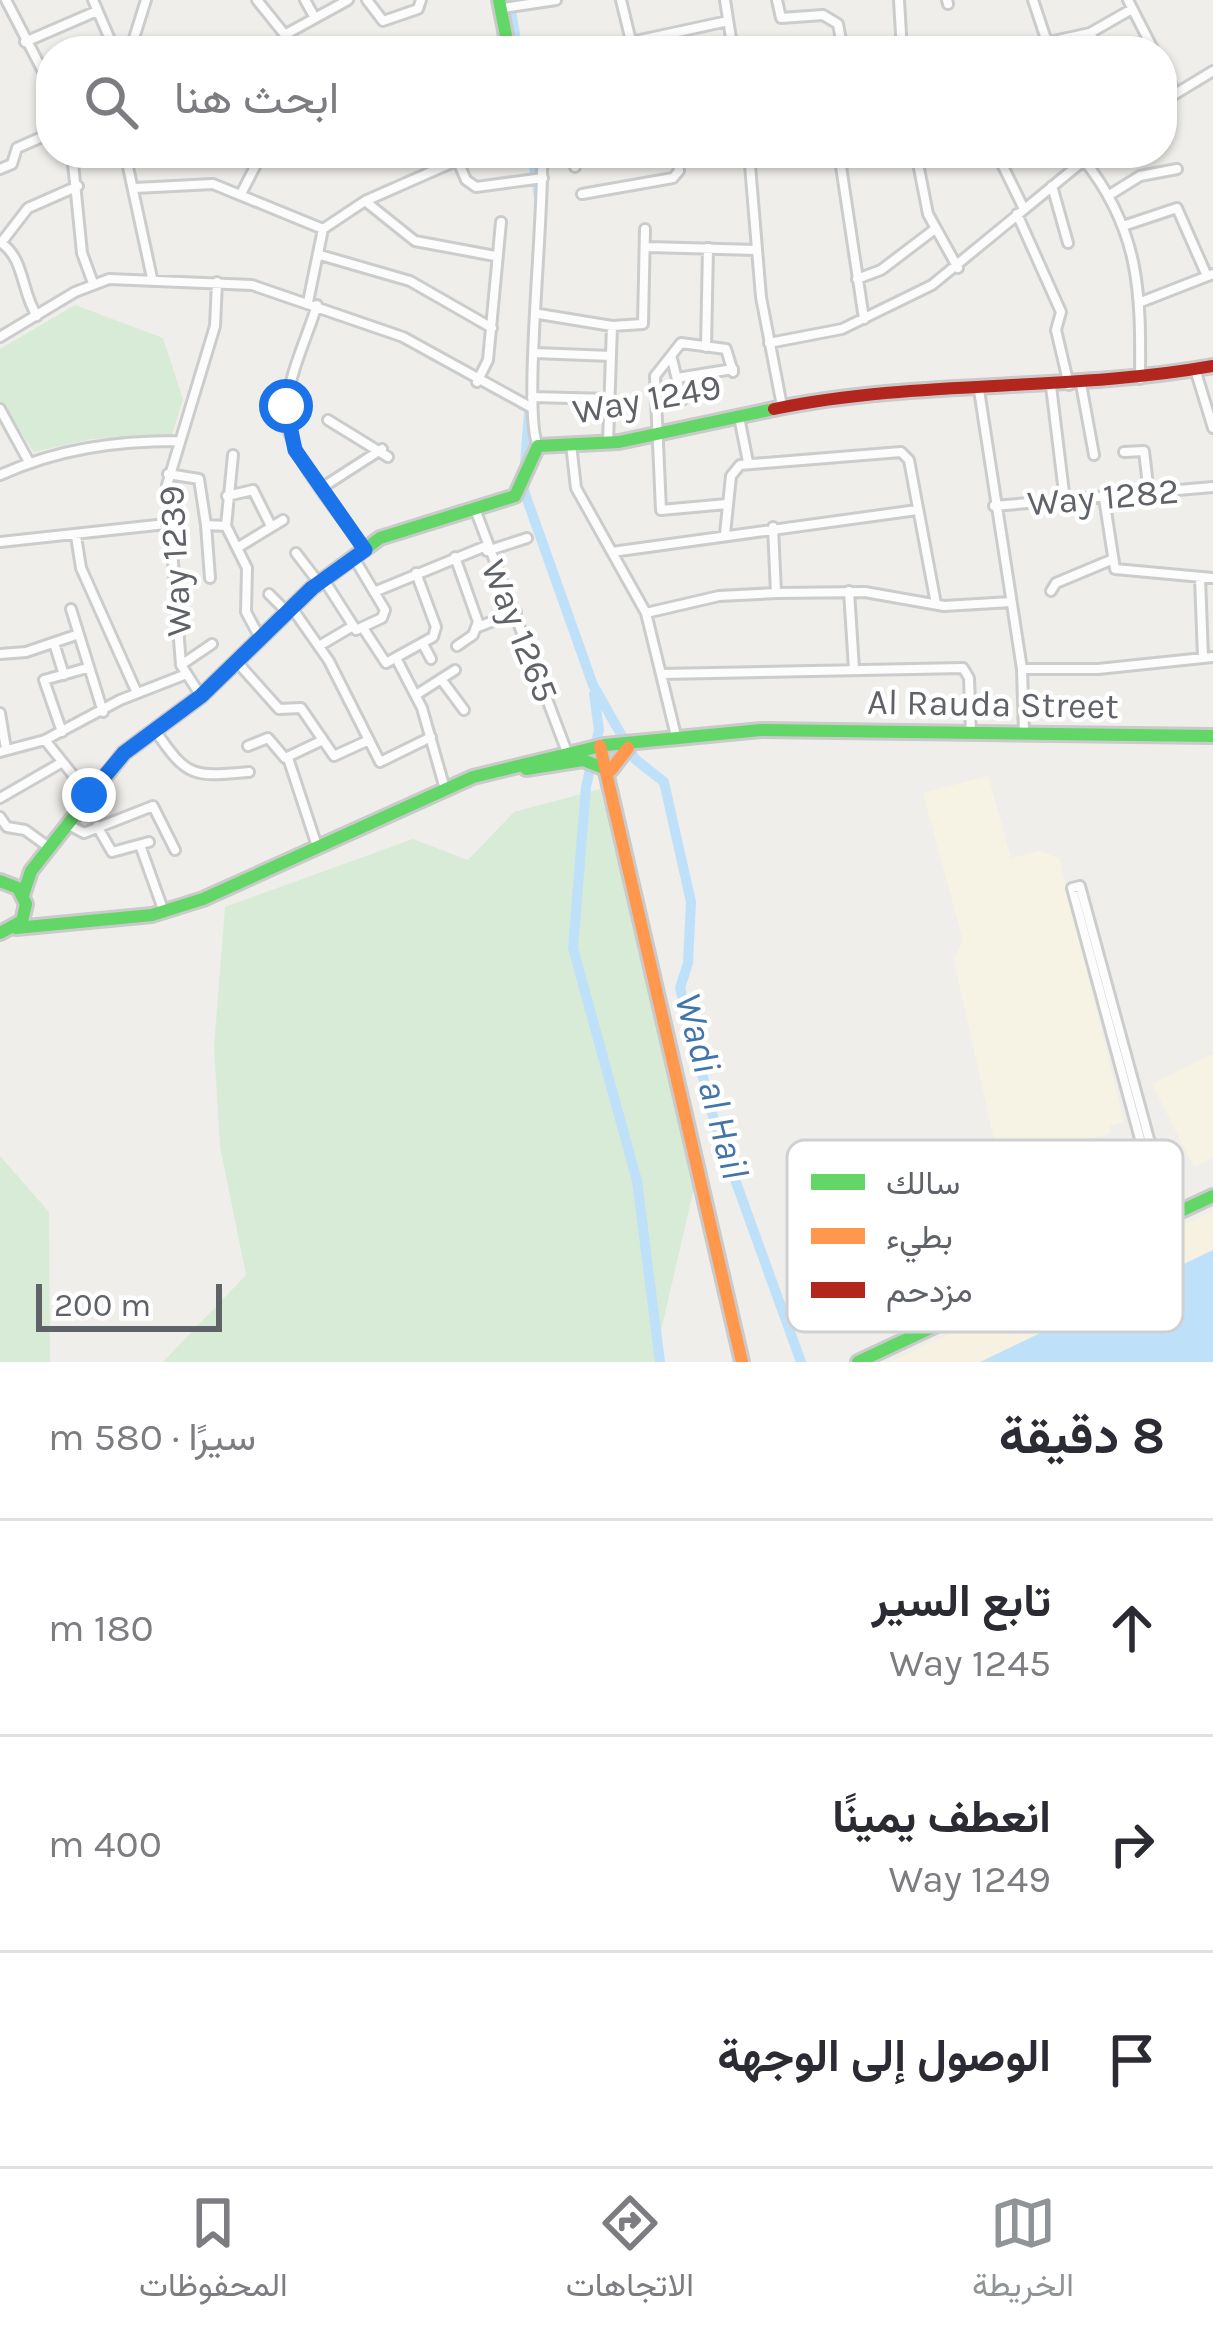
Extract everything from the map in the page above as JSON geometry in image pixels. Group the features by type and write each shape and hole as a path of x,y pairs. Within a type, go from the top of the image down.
{"main road":[{"path":"501,4 506,36"},
{"name":"Way 1249","path":"6,932 46,852 124,753 201,696 321,581 380,538 520,493 538,446 608,442 782,406 1140,379 1213,366"},
{"name":"Al Rauda Street","path":"6,932 164,912 203,899 445,789 567,752 772,732 1213,736"},
{"name":"Al Rauda Street","path":"465,782 603,748 676,738"},
{"path":"603,748 742,1362"},
{"path":"609,770 628,748"},
{"path":"526,769 587,760 609,770"},
{"name":"Way 1249","path":"1,881 46,852"},
{"name":"Al Rauda Street","path":"1,881 40,913 79,920"},
{"path":"1183,1210 1213,1196"},
{"path":"858,1362 922,1332"}],"street":[{"path":"6,0 36,61"},
{"path":"93,0 109,36"},
{"path":"135,36 146,0"},
{"path":"257,0 289,36"},
{"path":"305,0 315,18"},
{"path":"287,33 348,0"},
{"path":"367,0 383,21 418,9 421,0"},
{"path":"501,4 556,0"},
{"path":"622,0 630,36"},
{"path":"725,0 730,36"},
{"path":"777,0 781,18 824,15 838,24 840,36"},
{"path":"899,0 901,36"},
{"path":"1033,0 1046,36"},
{"path":"1081,36 1130,5 1146,36"},
{"path":"39,36 98,11"},
{"path":"655,36 728,21"},
{"path":"25,42 36,37"},
{"path":"1177,91 1213,71"},
{"path":"0,170 12,164 17,148 36,140"},
{"path":"75,168 82,253 93,283"},
{"path":"129,168 152,278"},
{"path":"241,194 254,168"},
{"path":"320,646 385,614 360,554 323,487 295,450 286,417 313,303 323,229 364,201 437,168"},
{"path":"463,168 476,187 543,178"},
{"path":"538,446 532,402 543,168"},
{"path":"582,194 673,178 678,168"},
{"path":"750,168 756,250 782,406"},
{"path":"841,168 864,319"},
{"path":"920,168 935,229 958,268"},
{"path":"1003,168 1061,312 1056,331 1094,455"},
{"path":"769,343 842,329 958,268 1074,168"},
{"path":"1095,168 1126,225 1141,302 1140,379"},
{"path":"1111,194 1140,176 1177,169"},
{"path":"135,188 213,184 323,229"},
{"path":"38,316 24,292 16,255 1,242 28,208 79,186"},
{"path":"1052,186 1068,243"},
{"path":"364,201 415,241 494,256"},
{"path":"1126,225 1177,208 1210,275 1141,302"},
{"path":"477,382 488,360 494,256 501,222"},
{"path":"539,314 612,326 643,324 645,229"},
{"path":"857,279 881,270 935,229"},
{"path":"648,247 756,250"},
{"path":"706,347 708,248"},
{"path":"320,255 410,281 492,328"},
{"path":"0,337 93,283 152,278 252,285 403,337 477,382 532,402 610,399"},
{"name":"Way 1239","path":"201,696 183,670 166,524 168,474 215,326 217,282"},
{"path":"608,442 612,326"},
{"path":"677,378 733,370 728,351 678,344 655,376 661,510 727,504"},
{"path":"535,353 612,356"},
{"path":"672,357 682,400"},
{"path":"1195,369 1213,428"},
{"path":"1051,386 1065,501"},
{"path":"979,390 1022,670 1024,736"},
{"path":"0,409 29,462"},
{"path":"739,415 748,462"},
{"path":"323,487 385,453 328,420"},
{"path":"0,475 93,445 178,441"},
{"path":"571,444 571,475 646,613 676,738"},
{"path":"1124,452 1144,451 1149,494"},
{"path":"725,533 734,469 748,462 902,452 909,460 936,604"},
{"path":"233,454 226,526 250,580 246,612 261,639"},
{"path":"168,474 199,479 210,578"},
{"name":"Way 1282","path":"994,506 1213,487"},
{"path":"227,496 253,490 272,526"},
{"path":"1104,498 1111,560 1120,572 1213,578"},
{"name":"Way 1265","path":"475,509 567,752"},
{"path":"612,553 725,533 917,510"},
{"path":"237,548 283,520"},
{"path":"0,542 166,524"},
{"path":"206,526 226,526"},
{"path":"773,527 776,593"},
{"path":"76,536 81,568 137,693"},
{"path":"374,592 455,557 527,538"},
{"path":"296,553 385,662 423,644 436,627 416,573"},
{"path":"455,557 478,627"},
{"path":"1051,591 1056,583 1111,560"},
{"path":"1022,670 1098,669 1208,657 1200,578"},
{"path":"646,613 719,596 776,593 849,591 936,604 1011,602"},
{"path":"849,591 854,669"},
{"path":"269,594 290,610 320,646 380,762 431,737"},
{"path":"70,609 103,712"},
{"path":"457,646 478,627 516,612"},
{"path":"0,654 76,635"},
{"path":"54,643 64,674"},
{"path":"0,713 3,750 45,740 183,670 212,644"},
{"path":"423,644 431,659"},
{"path":"396,658 416,694 445,789"},
{"path":"238,663 279,709 301,708 334,756 369,740"},
{"path":"62,732 44,680 87,668"},
{"path":"661,674 966,669 971,736"},
{"path":"416,694 455,670"},
{"path":"441,679 464,710"},
{"path":"155,730 188,772 249,772"},
{"path":"248,746 268,738 288,758 316,845"},
{"path":"45,740 59,764 89,795"},
{"path":"288,758 322,740"},
{"path":"0,798 59,764"},
{"path":"67,824 81,833 153,806 175,850"},
{"path":"0,817 8,827 25,830 46,852"},
{"path":"97,826 112,852 145,844 164,912"},
{"path":"1076,887 1145,1140"}],"shaded area":[{"path":"988,776 1011,858 1039,851 1059,858 1124,1122 1109,1126 1111,1133 1085,1140 994,1140 954,960 963,940 923,793"},
{"path":"1213,1054 1213,1157 1194,1167 1152,1084"}],"green space":[{"path":"75,305 163,338 183,399 172,435 92,439 34,452 0,401 0,349"},
{"path":"600,789 695,1183 654,1362 163,1362 246,1275 220,1146 214,1047 225,907 413,839 468,860 514,812"},
{"path":"0,1156 49,1212 50,1362 0,1362"}],"sand":[{"path":"1213,1211 1213,1250 1183,1264 1183,1225"},
{"path":"954,1332 1042,1332 980,1362 890,1362"}],"water":[{"path":"1213,1250 1213,1362 980,1362 1042,1332 1183,1332 1183,1264"}],"waterway":[{"name":"Wadi al Hail","path":"509,0 515,36"},
{"name":"Wadi al Hail","path":"534,168 539,197"},
{"name":"Wadi al Hail","path":"530,401 523,488 593,685 635,759 664,782 691,902 688,963 680,988 715,1124 787,1323"},
{"name":"Wadi al Hail","path":"594,694 599,730 586,787 573,948 637,1181 660,1362"},
{"name":"Wadi al Hail","path":"790,1332 801,1362"}],"traffic: fast":[{"path":"499,0 506,36"},
{"path":"23,895 31,871 124,753 201,696 312,588 380,538 515,496 538,446 619,442 774,409"},
{"path":"16,928 152,915 203,899 473,777 605,745 761,730 1213,736"},
{"path":"526,769 583,760 606,769"},
{"path":"0,881 18,888 26,904 22,921 0,933"},
{"path":"1183,1210 1213,1196"},
{"path":"858,1362 922,1332"}],"traffic: slow":[{"path":"600,746 742,1362"},
{"path":"611,770 628,748"}],"traffic: jam":[{"path":"774,409 883,393 1103,379 1213,366"}],"route":[{"path":"89,795 124,753 201,696 312,588 365,550 295,450 286,406"}]}
